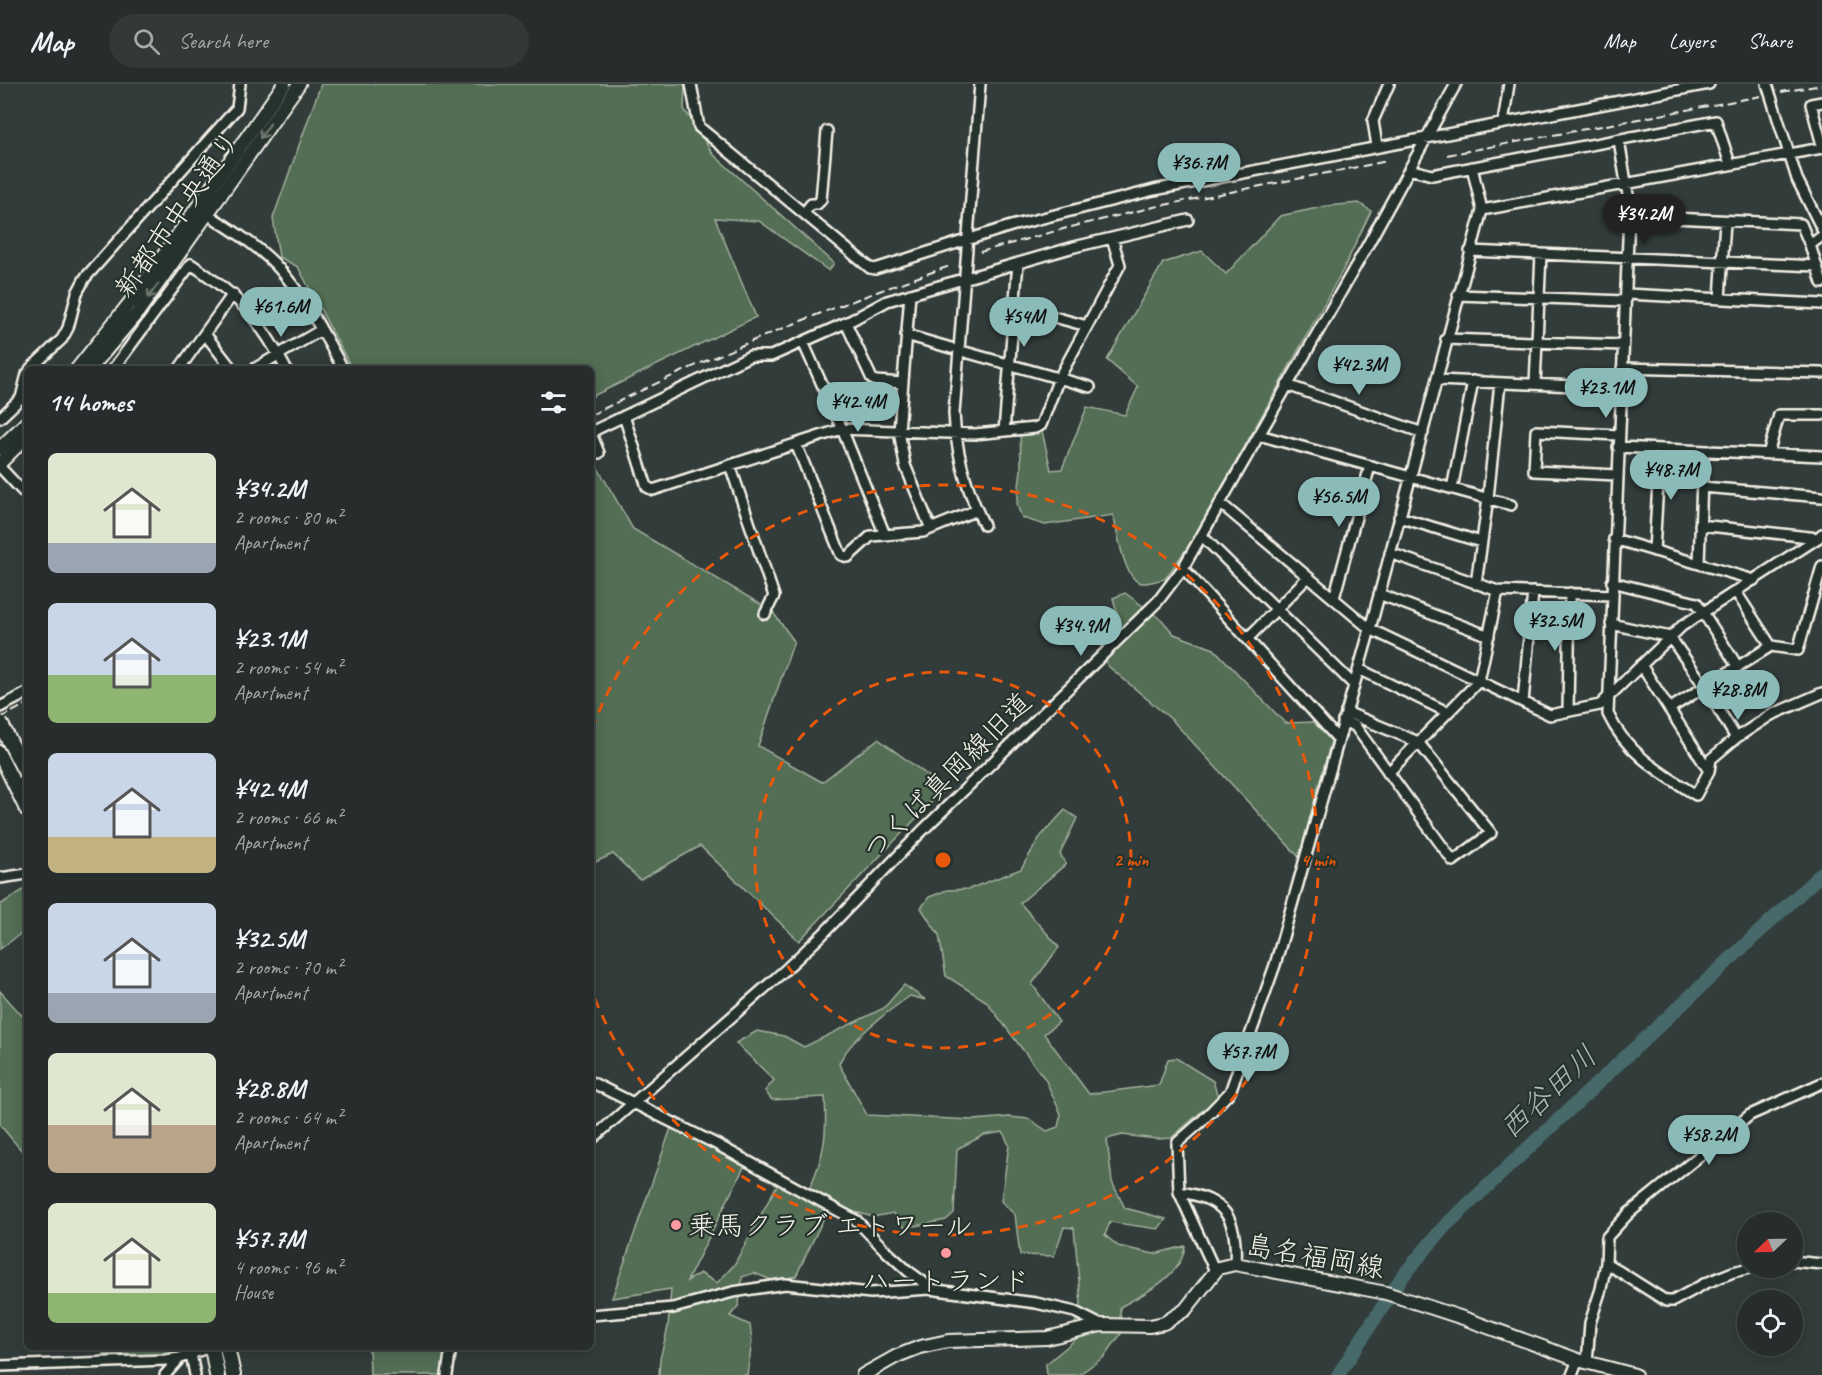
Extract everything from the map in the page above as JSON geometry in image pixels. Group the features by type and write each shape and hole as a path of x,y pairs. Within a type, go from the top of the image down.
{"highway":[{"path":"0,723 24,770"},
{"path":"0,753 24,803"},
{"path":"209,1350 218,1375"},
{"path":"228,1350 233,1375"}],"main road":[{"name":"新都市中央通り","path":"93,366 138,312 284,84"},
{"name":"新都市中央通り","path":"79,366 299,84"},
{"path":"0,448 24,425"},
{"path":"0,465 24,439"},
{"name":"島名福岡線","path":"863,1375 897,1356 932,1343 1047,1338 1101,1325 1150,1326 1173,1319 1190,1304 1215,1270 1222,1266 1235,1264 1390,1294 1466,1318 1582,1361 1635,1375"}],"street":[{"path":"33,366 68,328 77,293 85,279 237,108 240,84"},
{"path":"692,84 699,127 869,267 875,269 967,239 1154,190 1704,84"},
{"path":"980,84 954,398 955,434 964,479 984,525"},
{"path":"1377,146 1372,121 1389,84"},
{"name":"つくば真岡線旧道","path":"594,1137 822,935 921,832 1136,625 1158,601 1183,568 1202,536 1456,84"},
{"path":"1503,123 1509,84"},
{"path":"1767,84 1788,153 1806,198 1822,229"},
{"path":"1482,210 1822,147 1811,104 1822,102"},
{"path":"1409,169 1432,174 1716,121 1730,164"},
{"path":"804,213 811,204 817,204 821,200 827,131"},
{"path":"1619,140 1629,216 1608,714 1612,723 1642,759 1696,795 1709,771 1711,759 1736,738 1771,715 1822,693"},
{"path":"1215,1270 1179,1192 1176,1143 1230,1092 1275,965 1370,629 1482,210 1473,167"},
{"path":"202,211 274,263 313,314 341,366"},
{"path":"1629,216 1801,224 1822,283"},
{"path":"594,432 750,356 771,356 846,323 887,301 1018,263 1188,220"},
{"path":"1720,299 1725,221"},
{"path":"1810,245 1822,236"},
{"path":"624,416 647,488 652,490 842,429 975,434 1035,428 1041,425 1059,378 1120,265 1112,238"},
{"path":"1470,251 1817,266"},
{"path":"1535,384 1541,254"},
{"path":"1004,431 1018,263"},
{"path":"115,366 191,264 233,294 257,321 284,366"},
{"path":"181,366 233,294"},
{"path":"910,294 899,431 905,465 929,524"},
{"path":"1458,294 1539,298 1720,299 1822,304"},
{"path":"1014,306 1087,326"},
{"path":"846,323 872,379 902,383"},
{"path":"259,366 321,330"},
{"path":"205,334 230,366"},
{"path":"906,335 951,348"},
{"path":"1446,339 1623,345"},
{"path":"803,342 842,429 885,535"},
{"path":"965,352 1090,387"},
{"path":"1622,368 1822,373"},
{"path":"1437,380 1621,388"},
{"path":"1452,489 1473,381"},
{"path":"1476,584 1500,383"},
{"path":"1287,385 1423,433"},
{"path":"0,418 21,398 24,386"},
{"path":"1768,454 1779,415 1822,416"},
{"path":"1617,475 1534,471 1536,431 1619,435"},
{"path":"1259,435 1511,505"},
{"path":"594,441 599,453"},
{"path":"796,444 841,555 848,556 871,536 923,532 977,510"},
{"path":"1618,447 1822,456"},
{"path":"1654,551 1660,449"},
{"path":"1699,564 1703,451"},
{"path":"0,465 24,493"},
{"path":"730,465 774,596 765,614"},
{"path":"1334,598 1370,466"},
{"path":"1702,487 1822,497"},
{"path":"1220,503 1370,629 1550,715 1600,705 1682,626 1820,536"},
{"path":"1399,517 1481,542"},
{"path":"1700,525 1820,536"},
{"path":"1202,536 1353,684"},
{"path":"1614,539 1754,580"},
{"path":"1390,553 1498,591 1612,595"},
{"path":"1669,709 1771,646 1798,650 1822,566"},
{"path":"1183,568 1338,739"},
{"path":"1248,638 1308,577"},
{"path":"1612,582 1697,603 1738,667"},
{"path":"1388,773 1479,681 1498,591"},
{"path":"1523,702 1533,592"},
{"path":"1736,592 1771,646"},
{"path":"1568,711 1570,593"},
{"path":"1379,594 1489,636"},
{"path":"1611,624 1670,637 1705,687 1736,738"},
{"path":"1641,665 1709,771"},
{"path":"1359,669 1447,712"},
{"path":"0,707 24,695"},
{"path":"1344,716 1418,742 1491,832 1453,861 1354,726 1344,716"},
{"path":"0,878 24,874"},
{"path":"594,1083 634,1102 857,1221 886,1251 929,1288"},
{"path":"1572,1375 1582,1361 1590,1323 1601,1289 1606,1263 1607,1237 1629,1213 1750,1116 1822,1083"},
{"path":"1179,1192 1204,1196 1227,1216 1236,1241 1235,1264"},
{"path":"1803,1262 1822,1264"},
{"path":"1606,1263 1666,1301 1673,1301 1737,1271"},
{"path":"594,1316 673,1308 733,1292 786,1284 871,1293 929,1288 1036,1303 1075,1312 1101,1325"},
{"path":"0,1366 180,1358 202,1350"},
{"path":"447,1375 451,1350"},
{"path":"191,1354 195,1375"},
{"path":"165,1375 180,1358"}],"green space":[{"path":"321,84 685,84 684,109 713,154 834,263 829,271 759,221 715,218 756,317 594,396 594,366 350,366 298,267 279,257 273,218"},
{"path":"1359,203 1371,211 1344,268 1192,541 1165,579 1144,583 1135,580 1122,554 1113,515 1045,525 1022,518 1017,505 1021,469 1020,422 1042,431 1051,470 1062,469 1087,407 1125,415 1138,387 1107,360 1163,263 1202,251 1226,274 1280,216 1327,206"},
{"path":"594,461 633,529 772,611 794,641 758,746 822,782 878,739 945,788 799,941 700,846 640,880 613,854 594,863"},
{"path":"1125,593 1162,620 1174,634 1214,649 1285,723 1316,722 1331,741 1299,857 1172,720 1107,665 1101,644 1121,628 1113,598"},
{"path":"1065,810 1077,818 1060,854 1066,864 1020,903 1059,947 1032,984 1059,1022 1044,1034 1089,1094 1159,1085 1168,1059 1176,1058 1213,1081 1218,1097 1171,1138 1157,1139 1122,1135 1107,1139 1112,1182 1125,1208 1166,1219 1158,1229 1110,1222 1105,1235 1118,1246 1154,1254 1185,1246 1177,1266 1160,1283 1120,1307 1121,1334 1104,1357 1078,1375 1047,1375 1046,1364 1075,1340 1075,1323 1081,1304 1074,1228 1064,1227 1054,1256 1020,1255 1015,1215 1001,1201 1009,1145 1003,1132 984,1135 957,1149 954,1213 946,1220 905,1228 893,1213 873,1217 830,1205 796,1276 774,1281 754,1273 742,1277 739,1305 730,1316 750,1325 752,1342 747,1375 659,1375 660,1359 668,1327 671,1289 612,1298 671,1128 746,1163 687,1281 700,1273 717,1283 734,1265 777,1185 809,1189 822,1155 826,1122 825,1097 772,1100 765,1091 774,1080 736,1043 757,1031 784,1036 804,1047 884,1008 904,985 926,1000 910,996 860,1036 839,1064 867,1115 974,1120 1009,1117 1029,1119 1047,1131 1058,1127 1061,1114 1045,1079 986,1001 946,976 939,935 921,908 929,897 947,890 969,889 1021,869 1040,837"},
{"path":"24,889 24,931 0,949 0,905"},
{"path":"0,991 24,1018 24,1153 0,1125"},
{"path":"104,1350 176,1350 168,1354 103,1355"},
{"path":"369,1350 449,1350 444,1375 370,1375"}],"waterway":[{"name":"西谷田川","path":"1338,1375 1402,1277 1444,1227 1822,873"}],"railway":[{"path":"1781,92 1822,85"},
{"path":"1447,155 1761,96"},
{"path":"980,252 1154,207 1388,161"},
{"path":"594,414 768,334 950,266"},
{"path":"0,718 24,706"}],"place":[{"name":"乗馬クラブ エトワール","path":"676,1225"},
{"name":"ハートランド","path":"946,1253"}]}
